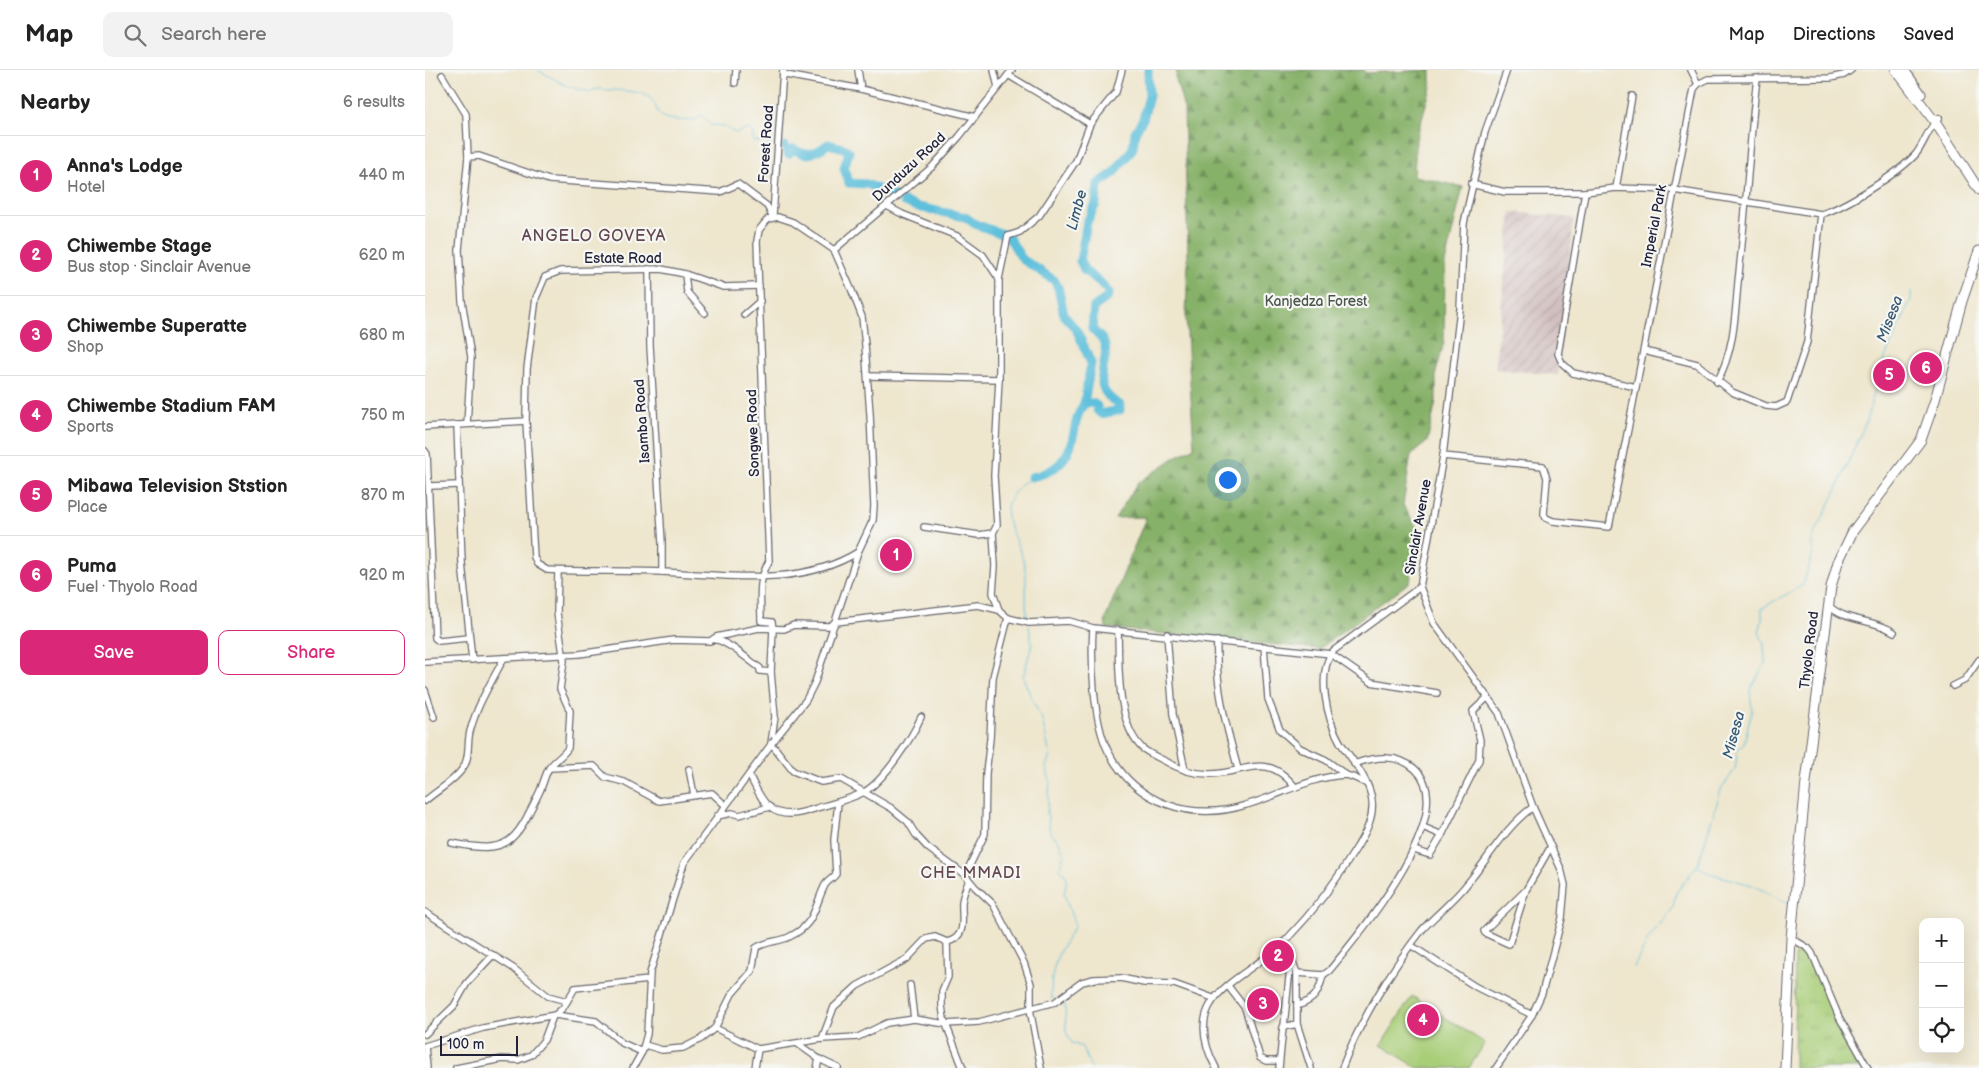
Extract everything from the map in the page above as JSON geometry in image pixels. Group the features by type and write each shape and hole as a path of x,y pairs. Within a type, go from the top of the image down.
{"highway":[{"path":"1895,70 1937,120 1979,190"},
{"path":"1904,70 1979,182"},
{"name":"Thyolo Road","path":"1785,1068 1791,938 1828,605 1833,577 1849,538 1861,518 1921,440 1935,400 1972,269 1979,251"},
{"name":"Thyolo Road","path":"1972,269 1979,259"}],"street":[{"path":"735,83 736,70"},
{"path":"858,70 861,89"},
{"path":"994,70 998,87"},
{"path":"1122,70 1115,92 1090,124 1076,161 1039,216 1020,232 1008,236 999,279 999,379 995,476 997,525 993,533 995,566 993,594 999,610 1008,618 1029,623 1069,621 1093,628 1167,634 1331,654 1371,682 1437,693"},
{"name":"Sinclair Avenue","path":"1331,654 1420,587 1443,456 1460,308 1464,223 1471,184 1485,132 1507,70"},
{"path":"1691,70 1698,84 1717,78 1830,78 1851,70"},
{"path":"783,71 786,75 861,89 975,116"},
{"name":"Forest Road","path":"773,217 783,71"},
{"path":"1010,72 1090,124"},
{"name":"Dunduzu Road","path":"834,250 931,167 1010,72"},
{"path":"442,75 466,114 468,157 459,250 461,302 471,357 467,424"},
{"path":"1717,382 1729,356 1747,203 1749,144 1757,78"},
{"name":"Imperial Park","path":"1443,456 1543,466 1547,478 1544,514 1546,518 1553,522 1609,527 1694,89 1698,84"},
{"path":"1616,188 1633,96"},
{"path":"1471,184 1505,192 1585,192 1616,188 1674,190 1821,214 1844,205 1902,167 1923,144 1937,120"},
{"path":"468,157 479,156 549,180 720,192 738,184 759,198 767,206 773,217 793,222 834,250 862,317 867,376 873,520 858,552 815,682 805,700 725,805 710,830 684,863 649,980 648,1022 645,1045 633,1068"},
{"path":"1585,192 1558,354 1562,363 1573,372 1635,387"},
{"path":"887,206 957,236 983,255 999,279"},
{"path":"1643,351 1697,364 1717,382 1732,392 1772,407 1781,406 1791,396 1807,342 1821,214"},
{"name":"Songwe Road","path":"760,577 769,561 757,241 763,224 773,217"},
{"name":"Estate Road","path":"526,421 527,368 536,298 545,277 560,271 649,269 685,274 723,288 759,286"},
{"name":"Isamba Road","path":"649,269 650,346 661,533 661,572"},
{"path":"685,274 687,292 705,312"},
{"path":"744,314 760,301"},
{"path":"867,376 999,379"},
{"path":"425,427 526,421 534,557 541,568 558,571 661,572 760,577 831,566 858,552"},
{"path":"457,425 462,563 468,638 472,660"},
{"path":"425,452 427,454 429,486 428,557 435,638 439,641 468,638"},
{"path":"429,486 459,485"},
{"path":"924,527 979,535 993,533"},
{"path":"452,843 493,847 502,846 514,838 539,792 549,768 570,745 570,711 560,689 564,661 561,655 557,613 558,571"},
{"path":"760,577 761,621 772,622 773,628 771,672 775,717 773,742 793,771 821,782 841,779 896,812 908,822 916,836 928,848 967,877 993,904 1024,963 1031,984 1030,1009 1041,1068"},
{"path":"1420,587 1434,623 1499,712 1533,807 1565,881 1564,908 1551,966 1532,1015 1496,1068"},
{"path":"710,641 716,637 759,628 784,628 794,625 829,626 836,622 978,605 999,610"},
{"path":"1828,605 1841,616 1882,626 1894,632"},
{"path":"822,1039 834,1006 857,986 907,959 926,939 935,938 947,942 955,939 963,928 963,900 967,877 985,834 986,773 991,726 993,677 1008,618"},
{"path":"1093,628 1094,691 1104,740 1111,755 1138,789 1169,807 1208,812 1247,805 1295,787 1346,775"},
{"path":"1118,630 1123,712 1128,729 1144,750 1185,770 1209,774 1265,766 1285,774 1295,787"},
{"path":"1167,634 1173,714 1185,770"},
{"path":"425,662 561,655 674,640 719,640 760,668 760,671 771,672"},
{"path":"1217,641 1220,704 1237,769"},
{"path":"1264,646 1269,699 1280,730 1300,748 1326,760 1346,775 1365,783"},
{"path":"1216,1068 1209,1053 1205,1033 1206,1015 1213,998 1246,969 1285,941 1348,861 1367,830 1372,807 1365,783 1339,739 1329,710 1325,676 1331,654"},
{"path":"425,801 455,777 468,760 467,744 472,722 504,658"},
{"path":"1953,686 1965,680 1979,660"},
{"path":"425,690 434,717"},
{"path":"1415,850 1430,855 1437,846 1479,760 1480,740 1473,711 1489,696"},
{"path":"749,775 762,799 769,807 790,814 837,803 863,792 882,775 914,732 921,716"},
{"path":"1297,973 1323,975 1329,971 1369,922 1415,850 1423,827 1426,793 1420,775 1409,764 1392,758 1370,759 1354,764"},
{"path":"549,768 594,766 605,777 624,782 659,802 695,795 713,794 725,805"},
{"path":"689,769 695,795"},
{"path":"645,1045 662,1050 683,1048 701,1039 715,1028 732,994 752,971 756,948 788,937 799,930 815,913 826,883 836,874 834,840 837,803"},
{"path":"717,816 732,813 739,815 769,807"},
{"path":"1343,1068 1356,1036 1385,986 1423,929 1466,886 1513,822 1533,807"},
{"path":"1423,827 1442,835"},
{"path":"1526,890 1484,931 1485,933 1509,944 1526,890 1550,848"},
{"path":"425,912 493,955 548,996 567,1002"},
{"path":"1791,938 1808,948 1812,953 1839,1017 1868,1068"},
{"path":"1285,941 1297,973 1297,1024 1311,1068"},
{"path":"947,942 948,977 942,993 942,1006 946,1024 963,1068"},
{"path":"1412,946 1476,987 1532,1015"},
{"path":"425,1034 454,1006 467,983 493,955"},
{"path":"1279,1068 1281,1036 1284,1026 1292,956"},
{"path":"1297,1006 1309,1002 1318,994 1323,975"},
{"path":"715,1028 758,1049 822,1039 858,1037 887,1023 914,1020 946,1024 979,1022 1055,1002 1063,994 1083,982 1121,978 1144,983 1177,985 1213,998"},
{"path":"456,1068 502,1059 518,1060 531,1054 543,1040 554,1016 577,987 649,980"},
{"path":"910,985 914,1020"},
{"path":"1228,986 1245,1008 1260,1058 1266,1061 1279,1061"},
{"path":"427,1068 425,1046 483,1028 554,1016 596,1021 621,1043 641,1052"},
{"path":"1284,1026 1297,1024"},
{"path":"798,1044 819,1059 838,1068"},
{"path":"755,1068 758,1049"},
{"path":"817,1068 819,1059"}],"shaded area":[{"path":"1511,212 1574,218 1558,375 1495,369"}],"green space":[{"name":"Kanjedza Forest","path":"1177,70 1364,70 1365,73 1431,70 1431,87 1416,139 1414,176 1463,187 1445,263 1444,342 1436,372 1436,402 1427,442 1411,455 1403,505 1419,531 1410,582 1319,649 1106,628 1105,620 1146,517 1115,518 1138,483 1174,458 1194,447 1186,318 1188,256 1184,109 1176,80"},
{"path":"1795,950 1803,950 1862,1068 1794,1068"},
{"path":"1412,996 1485,1043 1469,1068 1418,1068 1381,1045"}],"waterway":[{"path":"538,70 567,86 590,92 596,89 630,91 643,94 651,99 658,112 665,118 696,120 701,115 711,125 724,126 735,133 749,129 753,133 753,142 764,141 769,147 772,142"},
{"name":"Limbe","path":"1031,477 1053,469 1064,459 1071,445 1078,416 1084,404 1093,403 1101,414 1120,410 1120,405 1109,397 1104,389 1102,373 1105,349 1102,340 1092,329 1094,307 1107,298 1109,293 1101,283 1085,271 1080,261 1087,222 1096,204 1098,184 1114,173 1133,148 1135,132 1143,119 1149,96 1148,70"},
{"path":"785,146 788,154 794,149 807,154 819,150 828,144 844,148 849,152 844,168 849,183 867,184 896,197"},
{"path":"904,202 918,207 965,217 975,224 1008,236 1022,259 1054,280 1058,287 1064,315 1077,331 1091,363 1084,404"},
{"name":"Misesa","path":"1634,967 1649,938 1673,908 1676,893 1698,864 1721,790 1735,769 1738,749 1744,743 1752,711 1750,690 1765,664 1764,644 1759,632 1762,621 1762,608 1803,585 1813,553 1813,537 1835,493 1865,424 1883,362 1911,300 1911,291"},
{"path":"1028,620 1025,569 1011,530 1007,510 1010,500 1017,489 1031,477"},
{"path":"1029,626 1032,644 1023,677 1042,719 1050,756 1046,766 1050,781 1047,812 1050,833 1059,841 1064,854 1060,868 1067,878 1064,894 1075,926 1056,960 1052,977 1051,998 1054,999"},
{"path":"1697,866 1709,873 1752,885 1788,903"},
{"path":"1060,1001 1065,1005 1066,1032 1072,1043 1082,1047 1091,1068"}],"place":[{"name":"Puma","path":"1926,368"},
{"name":"Mibawa Television Ststion","path":"1889,375"},
{"name":"Anna's Lodge","path":"896,555"},
{"name":"Chiwembe Stage","path":"1278,956"},
{"name":"Chiwembe Superatte","path":"1263,1004"},
{"name":"Chiwembe Stadium FAM","path":"1423,1020"}],"district":[{"name":"ANGELO GOVEYA","path":"594,236"},
{"name":"CHE MMADI","path":"971,873"}]}
